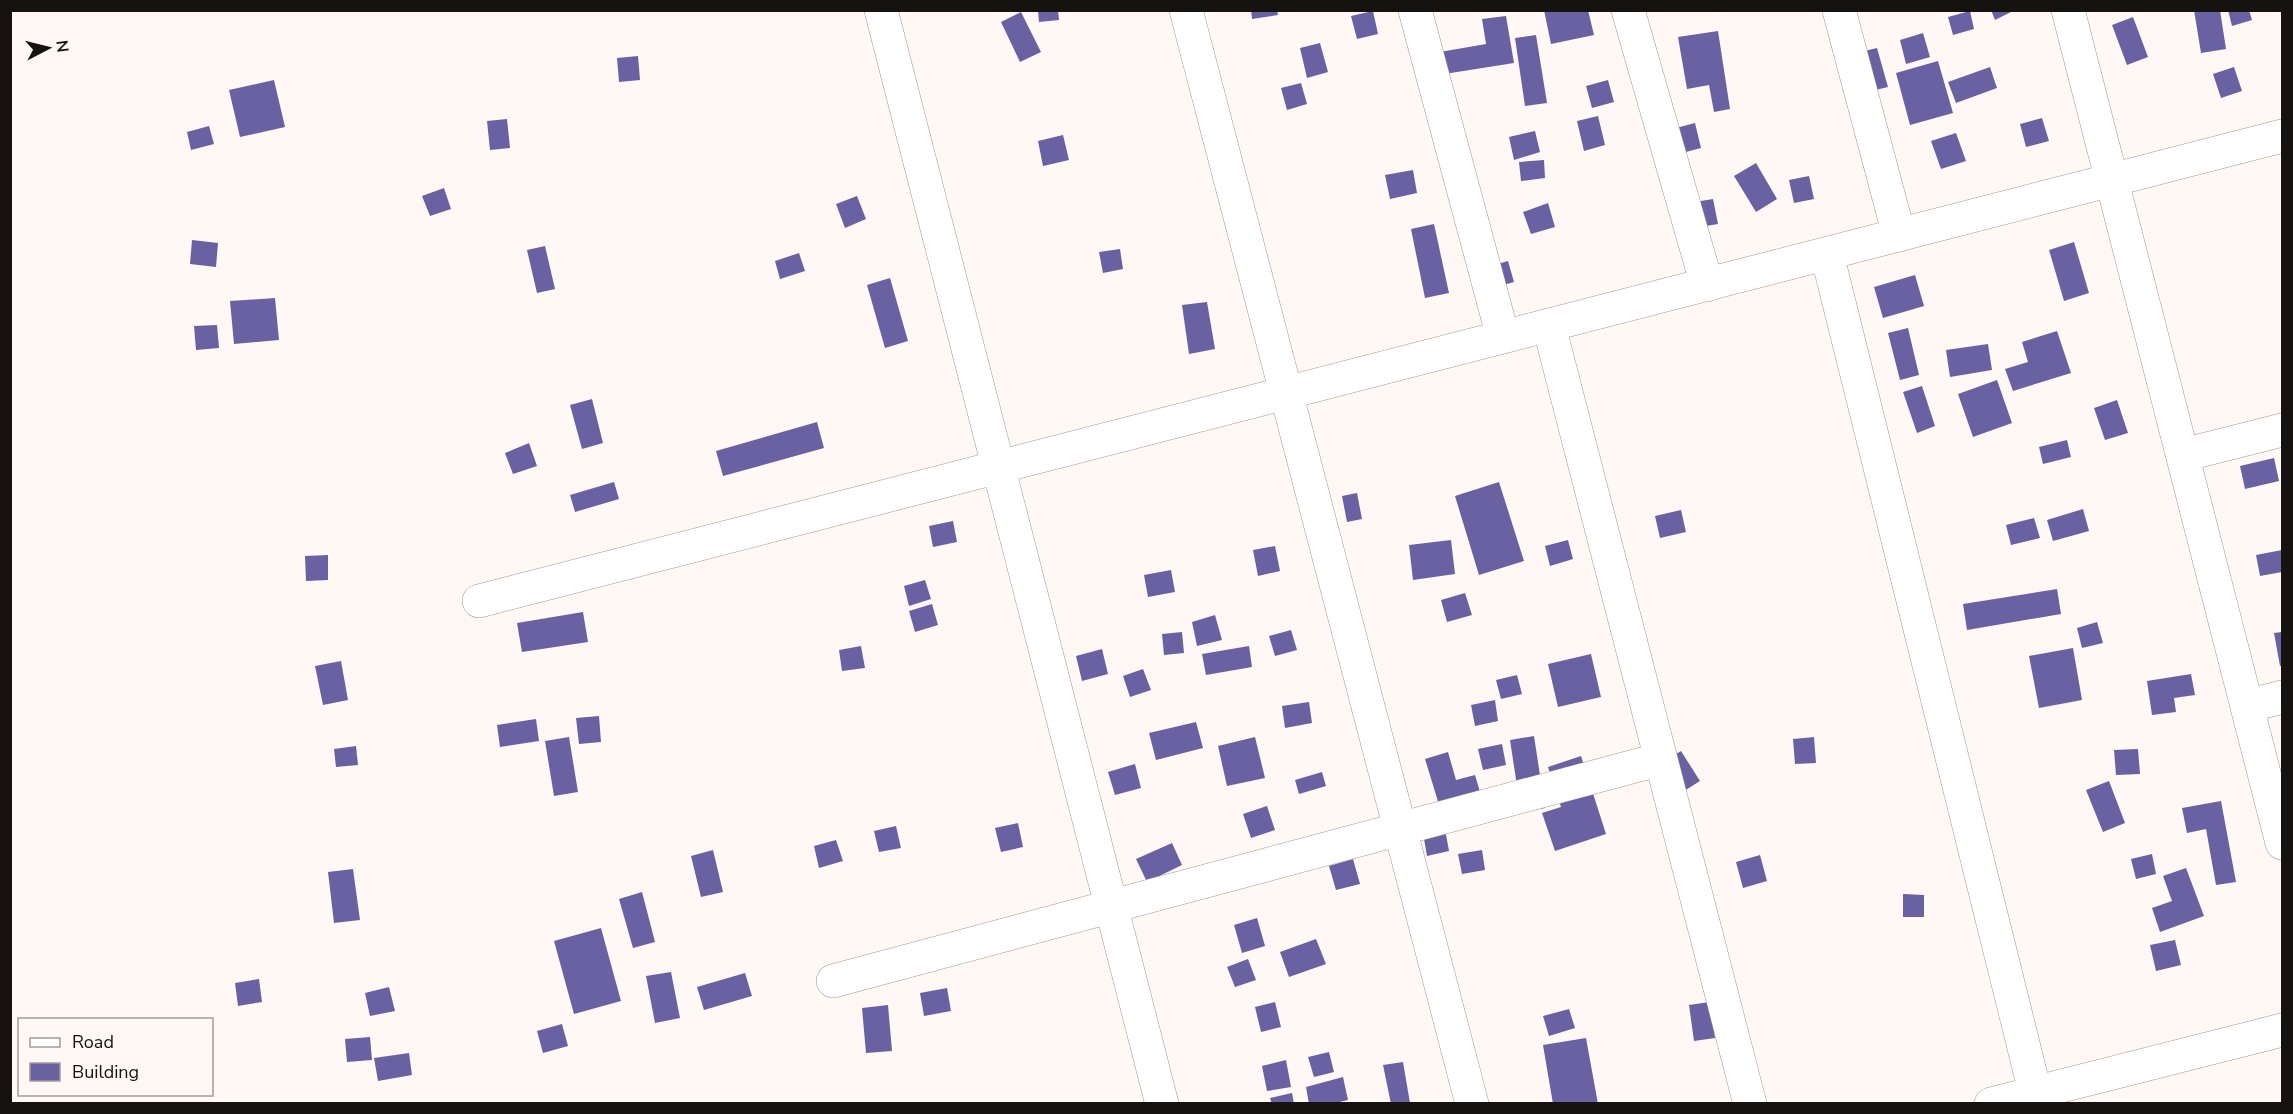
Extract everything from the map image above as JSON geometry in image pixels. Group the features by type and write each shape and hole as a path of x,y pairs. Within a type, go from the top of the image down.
{"street":[{"path":"881,10 1162,1104"},
{"path":"1186,10 1472,1104"},
{"path":"1415,10 1503,337"},
{"path":"1628,10 1707,285"},
{"path":"1839,10 1899,235"},
{"path":"2068,10 2283,843"},
{"path":"479,601 2283,136"},
{"path":"1827,254 2036,1098"},
{"path":"1549,326 1750,1104"},
{"path":"2183,455 2283,429"},
{"path":"2247,706 2283,697"},
{"path":"833,981 1661,759"},
{"path":"1991,1104 2036,1098 2283,1030"}],"building":[{"path":"1038,10 1058,10 1059,20 1039,22"},
{"path":"1251,10 1277,10 1278,15 1252,19"},
{"path":"1544,10 1588,10 1594,35 1551,44"},
{"path":"1991,10 2015,10 1995,20"},
{"path":"2194,10 2220,10 2226,49 2201,53"},
{"path":"2228,10 2249,10 2252,20 2232,26"},
{"path":"1373,11 1378,34 1357,39 1351,16"},
{"path":"1970,11 1974,29 1953,35 1948,17"},
{"path":"1021,12 1041,52 1020,62 1001,22"},
{"path":"1506,16 1514,63 1438,75 1434,53 1486,44 1482,19"},
{"path":"2133,17 2148,57 2127,65 2112,25"},
{"path":"1718,31 1730,109 1714,112 1709,85 1687,89 1678,37"},
{"path":"1923,33 1930,57 1906,64 1900,40"},
{"path":"1536,35 1547,103 1525,106 1515,38"},
{"path":"1320,43 1328,72 1307,78 1300,48"},
{"path":"1877,48 1888,87 1867,92 1856,53"},
{"path":"638,56 640,80 619,82 617,58"},
{"path":"1938,61 1953,113 1910,125 1896,73"},
{"path":"1990,67 1997,88 1956,103 1948,82"},
{"path":"2234,67 2242,91 2221,98 2213,74"},
{"path":"274,80 285,127 240,137 229,90"},
{"path":"1608,80 1614,102 1592,108 1586,86"},
{"path":"1301,83 1307,104 1287,110 1281,88"},
{"path":"1598,116 1605,145 1584,151 1577,121"},
{"path":"2042,118 2049,141 2026,147 2020,124"},
{"path":"507,119 510,148 490,150 487,121"},
{"path":"1695,123 1701,148 1682,153 1676,128"},
{"path":"209,126 214,144 191,150 187,132"},
{"path":"1535,131 1540,152 1514,160 1509,137"},
{"path":"1956,133 1966,161 1941,169 1931,141"},
{"path":"1063,135 1069,160 1043,166 1038,141"},
{"path":"1544,160 1545,178 1521,181 1519,162"},
{"path":"1756,163 1777,199 1756,212 1734,176"},
{"path":"1413,170 1417,193 1390,199 1385,175"},
{"path":"1809,176 1814,199 1794,203 1789,180"},
{"path":"444,188 451,209 430,216 422,196"},
{"path":"857,196 866,219 845,228 836,204"},
{"path":"1713,199 1718,224 1694,228 1689,203"},
{"path":"1548,203 1555,227 1531,234 1523,212"},
{"path":"1434,224 1449,293 1425,298 1411,229"},
{"path":"192,240 218,243 216,267 190,264"},
{"path":"2074,242 2089,293 2064,301 2049,250"},
{"path":"545,246 555,289 537,293 527,250"},
{"path":"1120,249 1123,269 1103,273 1099,252"},
{"path":"799,253 805,271 780,279 775,261"},
{"path":"1508,261 1514,282 1496,287 1491,266"},
{"path":"1915,275 1924,306 1883,318 1874,287"},
{"path":"890,278 908,341 885,348 867,285"},
{"path":"275,298 279,340 234,344 230,301"},
{"path":"1207,302 1215,349 1189,354 1182,305"},
{"path":"217,325 219,348 196,350 194,326"},
{"path":"1908,328 1919,375 1900,380 1888,333"},
{"path":"2057,331 2071,373 2013,391 2005,369 2028,362 2022,342"},
{"path":"1988,344 1992,370 1950,377 1946,350"},
{"path":"1997,380 2012,423 1973,437 1958,394"},
{"path":"1922,386 1935,426 1917,433 1903,392"},
{"path":"592,399 603,443 582,449 570,405"},
{"path":"2117,400 2128,433 2105,440 2094,408"},
{"path":"817,422 824,448 723,476 716,451"},
{"path":"2067,440 2071,457 2043,464 2039,447"},
{"path":"529,443 537,466 513,474 505,453"},
{"path":"2274,458 2279,481 2245,489 2240,466"},
{"path":"614,482 619,499 575,512 570,495"},
{"path":"1499,482 1524,561 1479,575 1455,496"},
{"path":"1357,493 1362,519 1347,522 1342,496"},
{"path":"2083,509 2089,531 2053,541 2047,520"},
{"path":"1681,510 1686,532 1660,538 1655,516"},
{"path":"2034,518 2040,538 2011,545 2006,525"},
{"path":"953,521 957,542 933,547 929,526"},
{"path":"1451,540 1455,574 1413,580 1409,545"},
{"path":"1568,540 1573,559 1550,566 1545,546"},
{"path":"1275,546 1280,571 1258,576 1253,550"},
{"path":"2282,550 2282,572 2260,576 2256,555"},
{"path":"328,555 328,580 306,581 305,556"},
{"path":"1171,570 1175,592 1148,597 1144,575"},
{"path":"925,580 931,599 909,606 904,586"},
{"path":"2057,589 2061,614 1967,630 1963,604"},
{"path":"1465,593 1472,615 1447,622 1441,600"},
{"path":"932,604 938,625 915,632 909,611"},
{"path":"583,612 588,642 522,652 517,623"},
{"path":"1215,615 1222,640 1197,646 1192,622"},
{"path":"2097,622 2103,643 2082,648 2077,628"},
{"path":"1291,630 1297,650 1275,656 1269,636"},
{"path":"1182,632 1184,653 1164,655 1162,634"},
{"path":"2282,632 2282,666 2280,666 2274,633"},
{"path":"861,646 865,668 842,671 839,650"},
{"path":"1249,646 1252,667 1206,675 1202,654"},
{"path":"2073,648 2082,700 2039,708 2029,656"},
{"path":"1102,649 1108,674 1082,681 1076,656"},
{"path":"1591,654 1601,697 1558,707 1548,664"},
{"path":"341,661 348,700 323,705 315,666"},
{"path":"1143,669 1151,690 1130,697 1123,676"},
{"path":"2191,674 2195,695 2174,698 2176,712 2152,715 2147,681"},
{"path":"1517,675 1522,694 1501,699 1496,680"},
{"path":"1495,700 1498,721 1475,726 1471,705"},
{"path":"1309,702 1312,723 1285,728 1282,706"},
{"path":"599,716 601,742 579,744 576,718"},
{"path":"536,719 539,741 500,747 497,725"},
{"path":"1196,722 1203,748 1156,760 1149,733"},
{"path":"1534,736 1545,808 1521,812 1510,740"},
{"path":"569,737 578,792 554,796 545,741"},
{"path":"1255,737 1265,778 1227,786 1218,746"},
{"path":"1814,737 1816,763 1795,764 1793,739"},
{"path":"1502,744 1506,765 1483,770 1478,749"},
{"path":"356,746 358,765 336,767 334,749"},
{"path":"2138,749 2140,774 2116,775 2114,750"},
{"path":"1681,751 1700,781 1676,796 1656,766"},
{"path":"1448,752 1456,780 1475,775 1485,809 1444,821 1425,759"},
{"path":"1581,756 1606,834 1555,851 1542,813 1561,807 1548,767"},
{"path":"1135,764 1141,788 1115,795 1108,772"},
{"path":"1322,772 1326,786 1299,794 1295,780"},
{"path":"2109,781 2125,823 2103,832 2086,790"},
{"path":"2221,801 2236,882 2216,885 2206,829 2187,833 2182,808"},
{"path":"1267,806 1275,830 1251,838 1243,814"},
{"path":"1018,823 1023,847 1001,852 995,828"},
{"path":"896,826 901,848 879,852 874,831"},
{"path":"1445,829 1449,851 1427,856 1423,833"},
{"path":"836,840 843,861 819,868 814,846"},
{"path":"1172,843 1182,865 1147,882 1136,859"},
{"path":"713,850 723,892 701,897 691,856"},
{"path":"1482,850 1485,870 1462,874 1458,854"},
{"path":"2152,854 2156,874 2136,879 2131,859"},
{"path":"1760,855 1767,881 1743,888 1736,862"},
{"path":"1353,859 1360,884 1336,890 1329,866"},
{"path":"2186,868 2204,916 2160,932 2152,908 2172,901 2163,876"},
{"path":"353,869 360,920 334,923 328,872"},
{"path":"642,892 655,942 633,948 619,899"},
{"path":"1903,894 1924,895 1924,917 1903,917"},
{"path":"1257,918 1265,946 1242,953 1234,925"},
{"path":"601,928 621,1001 574,1014 554,941"},
{"path":"1316,939 1326,964 1289,977 1280,952"},
{"path":"2175,940 2181,965 2156,971 2150,945"},
{"path":"1248,959 1256,980 1235,987 1227,967"},
{"path":"671,972 680,1018 655,1023 646,976"},
{"path":"745,973 752,996 704,1010 697,987"},
{"path":"259,979 262,1002 238,1006 235,983"},
{"path":"389,987 395,1011 370,1016 365,993"},
{"path":"947,988 951,1011 924,1016 920,993"},
{"path":"1275,1002 1281,1027 1261,1032 1255,1007"},
{"path":"1710,1002 1715,1038 1694,1041 1689,1005"},
{"path":"888,1005 892,1051 866,1053 862,1008"},
{"path":"1569,1009 1575,1028 1549,1036 1543,1016"},
{"path":"562,1024 568,1046 543,1053 537,1031"},
{"path":"370,1037 372,1060 347,1062 345,1039"},
{"path":"1586,1038 1598,1104 1553,1104 1543,1045"},
{"path":"1329,1052 1334,1072 1314,1077 1308,1057"},
{"path":"409,1053 412,1075 378,1081 374,1058"},
{"path":"1286,1060 1291,1087 1267,1091 1262,1066"},
{"path":"1403,1062 1410,1103 1391,1104 1383,1065"},
{"path":"1343,1077 1348,1100 1331,1104 1309,1104 1306,1087"},
{"path":"1292,1093 1294,1104 1272,1104 1270,1098"}]}
